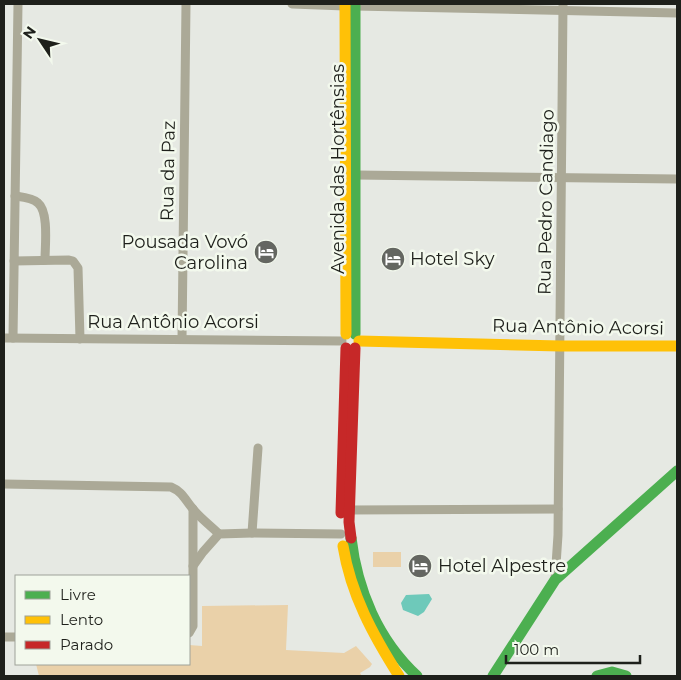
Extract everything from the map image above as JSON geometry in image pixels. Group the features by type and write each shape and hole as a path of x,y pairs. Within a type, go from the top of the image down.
{"main road":[{"name":"Avenida das Hortênsias","path":"350,5 356,175 351,341 341,534 346,568 357,603 378,643 399,676"},
{"name":"Avenida das Hortênsias","path":"350,5 351,547 366,601 379,628 393,650 411,672 417,676"},
{"name":"Rua Antônio Acorsi","path":"351,341 560,346 677,346"},
{"path":"493,676 555,580 677,471"},
{"path":"597,676 618,672 626,676"}],"street":[{"path":"8,338 14,261 16,196 18,4"},
{"name":"Rua da Paz","path":"182,338 186,4"},
{"path":"292,4 563,7 677,13"},
{"name":"Rua Pedro Candiago","path":"555,580 558,561 563,178 563,7"},
{"path":"356,175 677,179"},
{"path":"16,196 36,201 42,207 45,216 45,260"},
{"path":"14,261 73,261 78,268 80,339"},
{"name":"Rua Antônio Acorsi","path":"8,338 182,338 351,341"},
{"path":"252,533 258,448"},
{"path":"4,484 162,486 178,490 186,497 193,509 219,534 341,534"},
{"path":"190,631 193,626 193,509"},
{"path":"350,510 558,509"},
{"path":"193,566 219,534"}],"shaded area":[{"path":"373,552 401,552 401,567 373,567"},
{"path":"288,605 286,650 344,653 356,646 372,664 360,673 362,676 39,676 36,665 190,665 190,645 202,646 202,606"}],"water":[{"path":"429,594 432,599 424,612 418,616 403,610 401,603 406,595"}],"traffic: fast":[{"path":"355,4 355,334"},
{"path":"493,676 555,580 677,471"},
{"path":"351,538 358,576 372,613 391,647 417,676"},
{"path":"597,676 612,672 626,676"}],"traffic: slow":[{"path":"345,4 346,334"},
{"path":"359,341 560,346 677,346"},
{"path":"343,546 357,598 380,645 399,676"}],"traffic: jam":[{"path":"341,513 346,348"},
{"path":"351,538 349,522 355,348"}],"place":[{"name":"Pousada Vovó Carolina","path":"266,252"},
{"name":"Hotel Sky","path":"393,259"},
{"name":"Hotel Alpestre","path":"420,566"}]}
